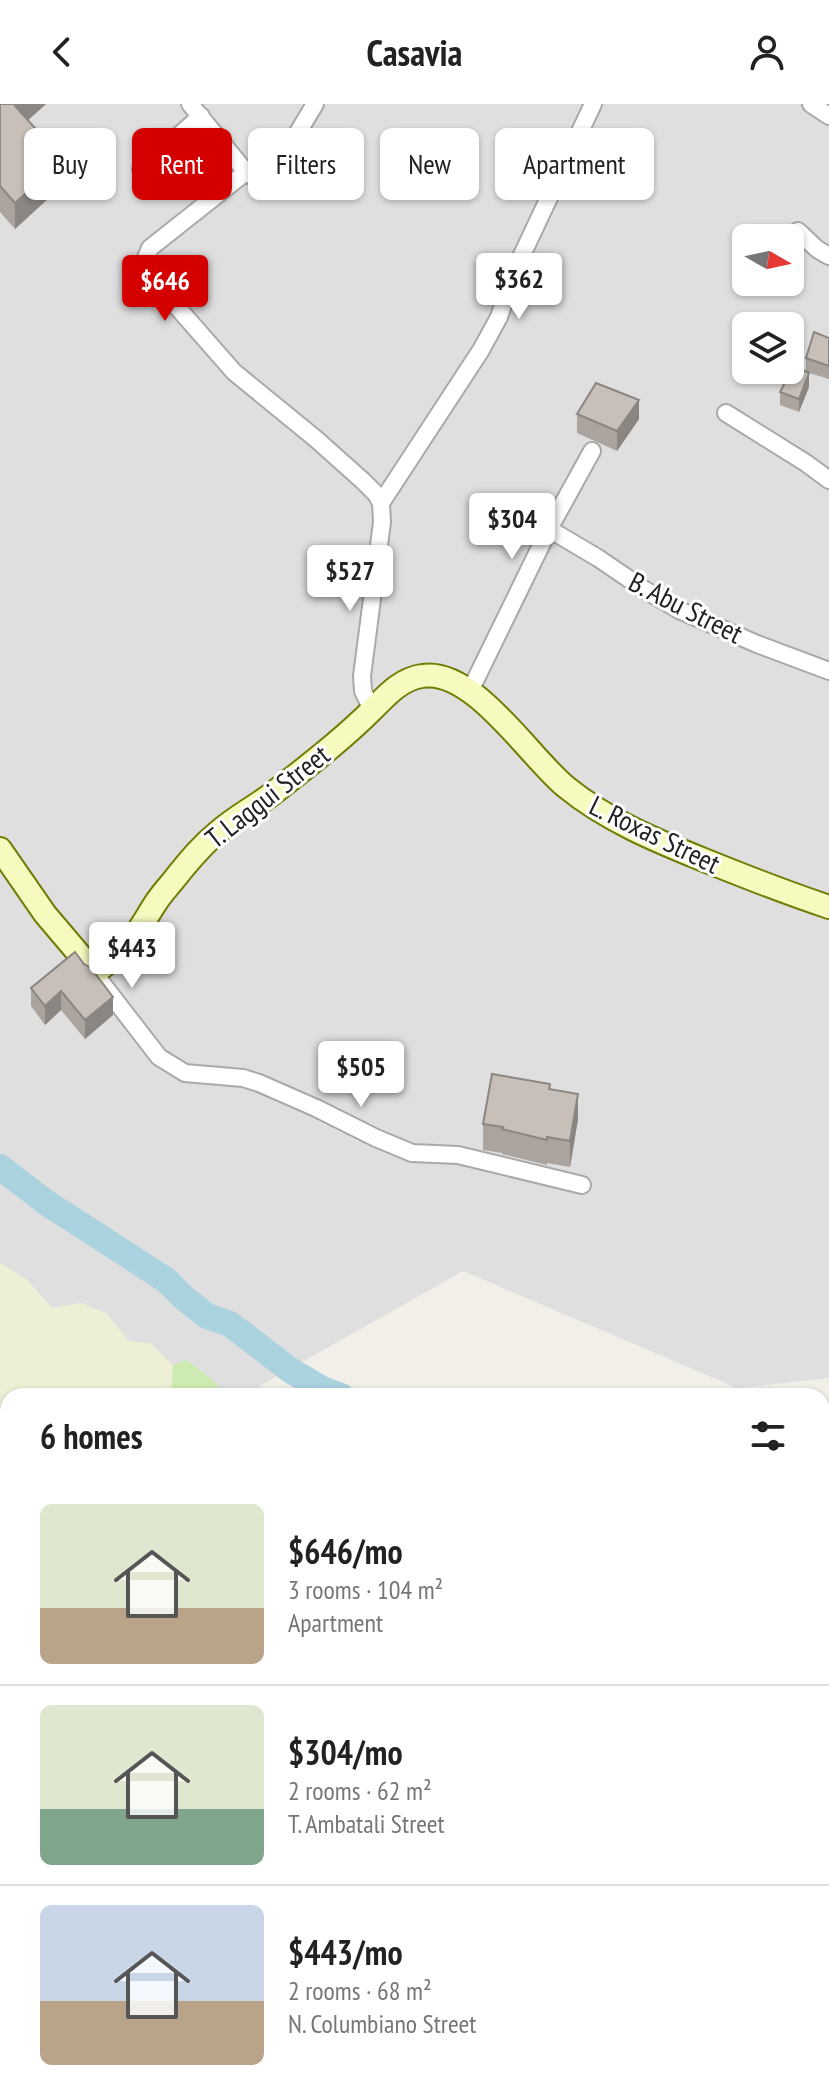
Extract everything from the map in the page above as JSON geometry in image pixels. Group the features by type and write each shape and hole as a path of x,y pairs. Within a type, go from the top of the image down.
{"street":[{"path":"179,128 196,110 246,172 264,180 273,174 315,104"},
{"path":"381,503 481,350 499,317 514,272 593,104"},
{"path":"811,104 829,116"},
{"path":"246,172 150,248 145,260 149,275 234,372 316,439 363,481 381,503 382,522 362,676 363,691 372,710"},
{"path":"804,237 829,256"},
{"path":"726,413 829,480"},
{"path":"470,691 549,529 592,451"},
{"name":"B. Abu Street","path":"549,529 679,610 829,671"},
{"name":"T. Laggui Street","path":"95,973 116,957 132,939 159,898 201,847 239,814 274,793 340,740 394,689 410,679 439,675 470,691"},
{"name":"L. Roxas Street","path":"470,691 509,727 557,779 588,802 660,842 774,889 829,907"},
{"path":"0,849 45,914 159,1057 185,1073 243,1078 259,1083 412,1153 458,1155 582,1185"}],"shaded area":[{"path":"0,104 829,104 829,1378 737,1388 463,1271 256,1388 0,1388"}],"green space":[{"path":"0,1263 26,1279 52,1308 81,1303 106,1313 129,1341 150,1343 173,1365 171,1388 0,1388"},
{"path":"187,1360 219,1388 173,1388 173,1365"}],"building":[{"path":"0,104 18,104 15,106 35,128 24,128 24,195 15,203 0,186"},
{"path":"814,332 829,338 829,366 806,358"},
{"path":"804,370 809,373 799,399 780,392 784,384 804,384"},
{"path":"596,383 639,400 617,431 577,414"},
{"path":"75,952 113,997 85,1020 61,991 45,1006 31,988"},
{"path":"492,1074 550,1084 549,1089 578,1094 570,1141 547,1137 547,1140 483,1124"}],"waterway":[{"path":"0,1167 47,1203 166,1280 207,1316 230,1324 290,1370 320,1388"}]}
